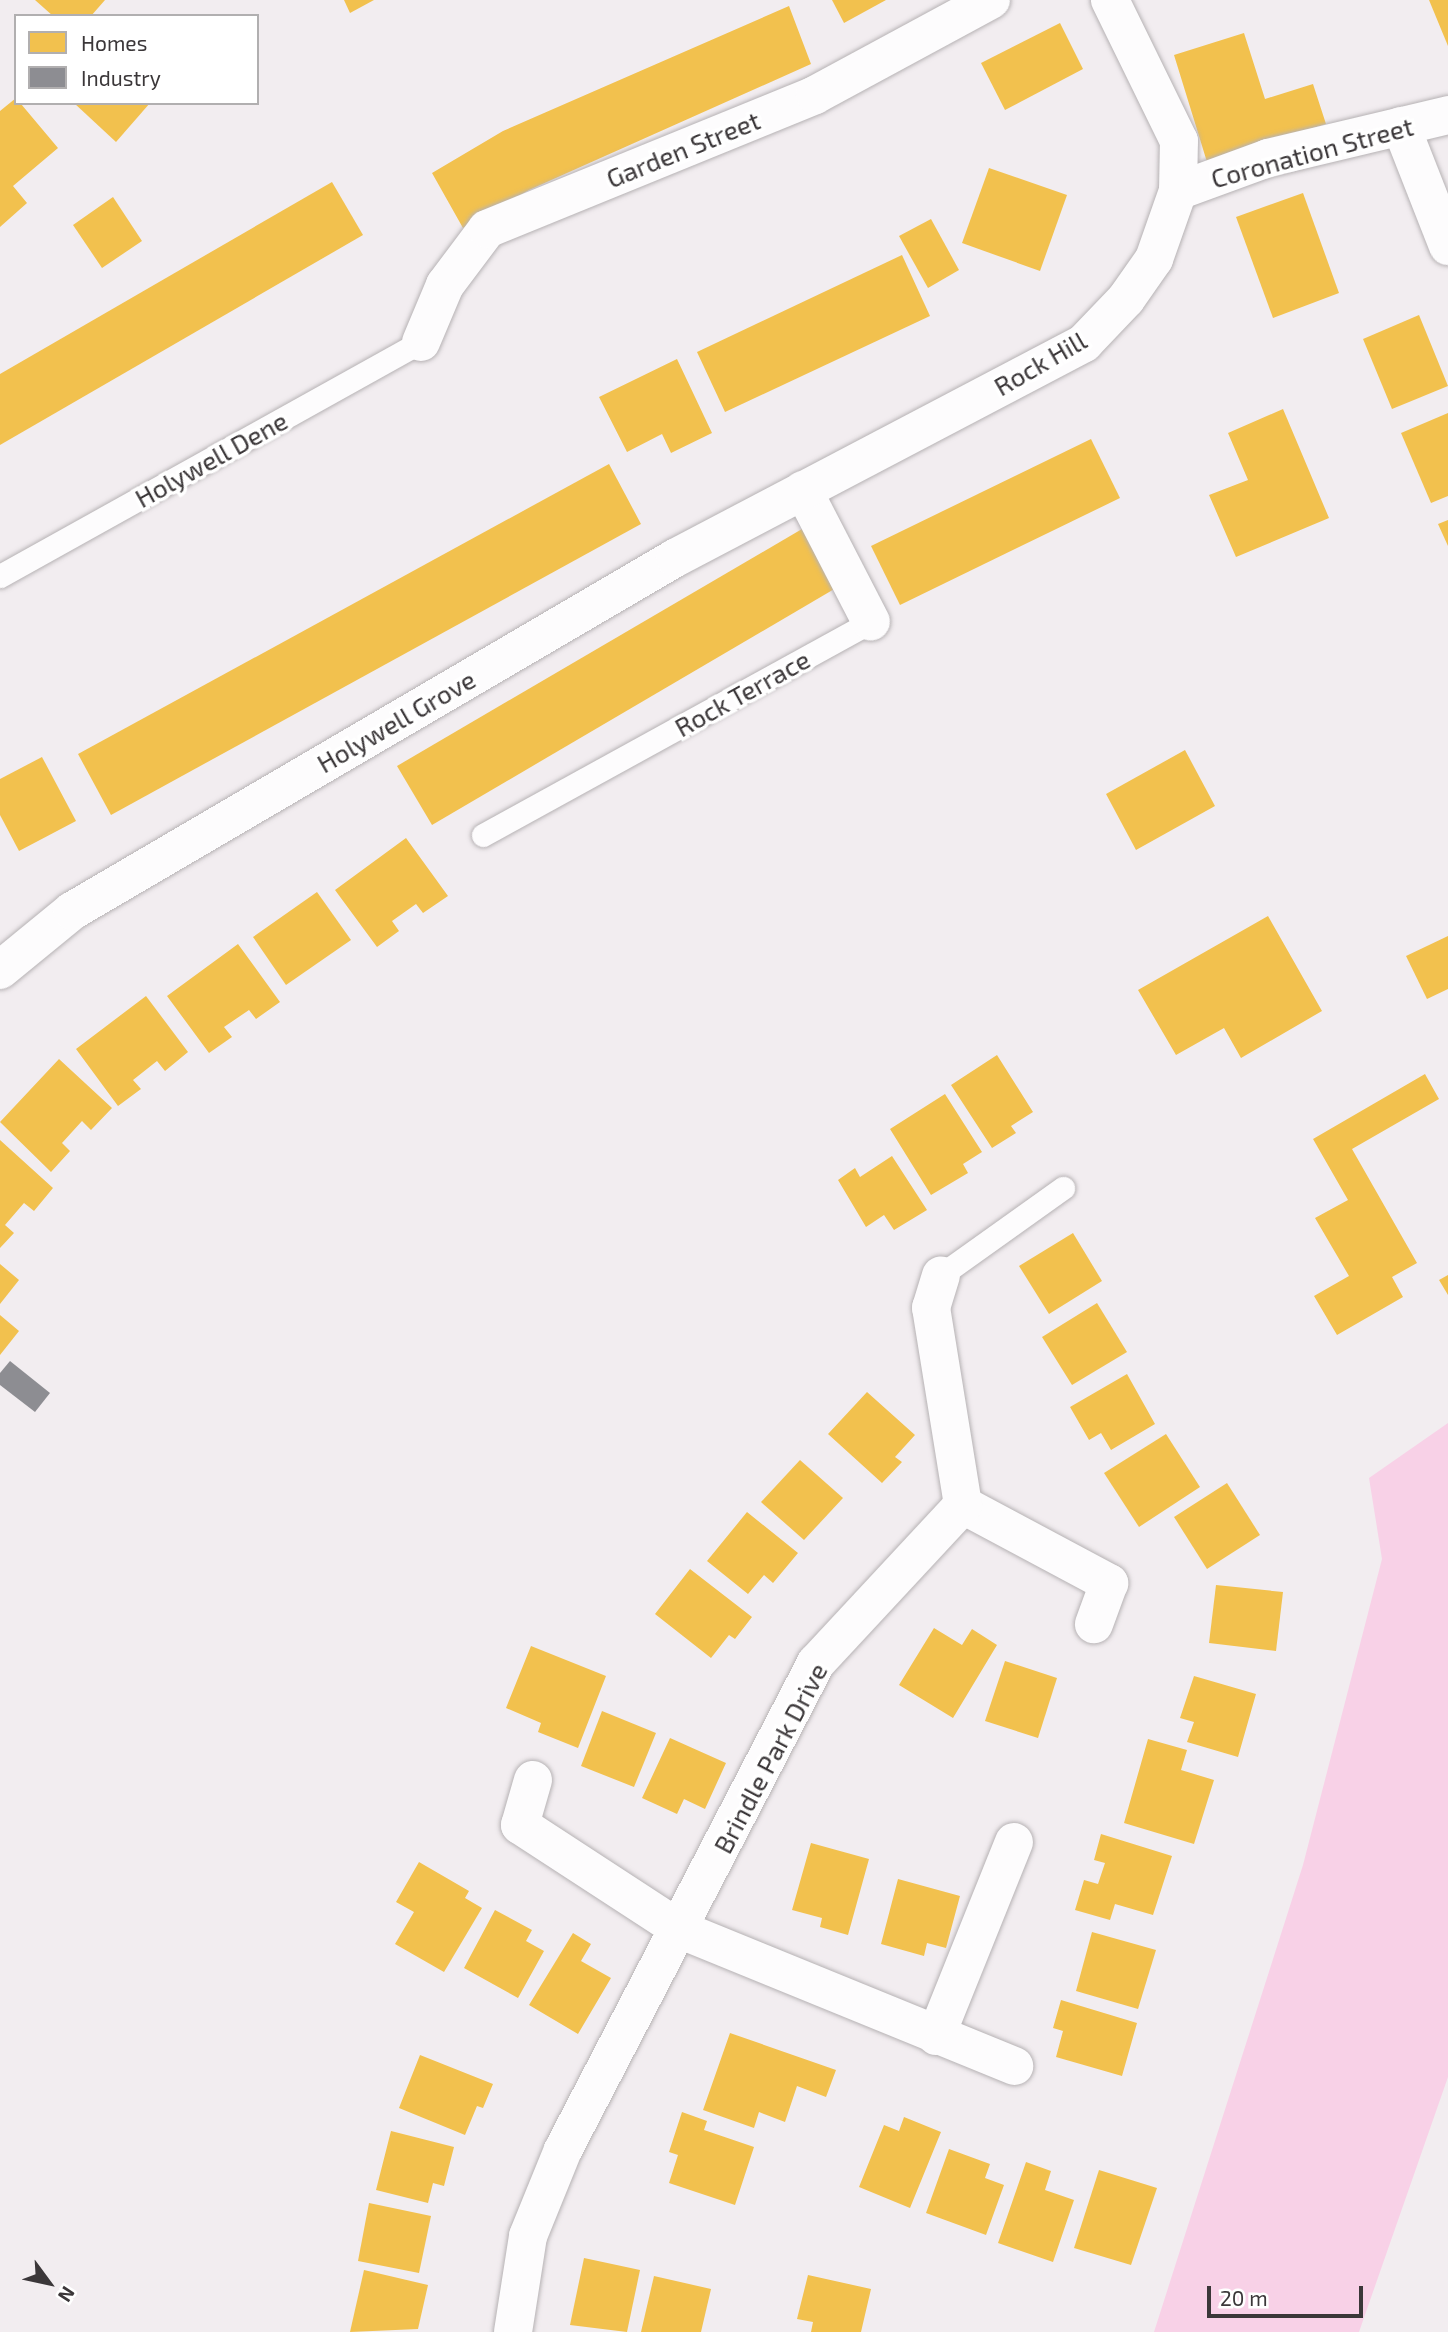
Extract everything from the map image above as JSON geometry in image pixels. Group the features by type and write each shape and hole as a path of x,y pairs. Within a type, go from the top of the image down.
{"street":[{"name":"Garden Street","path":"421,342 445,285 487,229 815,95 991,0"},
{"name":"Rock Hill","path":"803,489 1084,343 1126,299 1154,259 1178,191 1179,141 1110,0"},
{"name":"Coronation Street","path":"1178,191 1268,159 1448,115"},
{"path":"1401,126 1448,246"},
{"name":"Rock Terrace","path":"803,489 871,622"},
{"name":"Holywell Grove","path":"0,970 72,911 675,558 803,489"},
{"path":"941,1275 931,1308 963,1505 1109,1583 1094,1624"},
{"name":"Brindle Park Drive","path":"513,2332 528,2236 563,2150 681,1930 816,1664 963,1505"},
{"path":"533,1780 520,1825 681,1930 1014,2066"},
{"path":"936,2036 1014,1842"}],"lane":[{"name":"Holywell Dene","path":"0,576 421,342"},
{"name":"Rock Terrace","path":"483,835 871,622"},
{"path":"941,1275 1063,1188"}],"shaded area":[{"path":"1448,1423 1448,2077 1359,2332 1154,2332 1303,1865 1382,1559 1369,1478"}],"building: Homes":[{"path":"35,0 105,0 93,14 51,14"},
{"path":"344,0 374,0 350,13"},
{"path":"832,0 886,0 844,23"},
{"path":"1429,0 1448,0 1448,46"},
{"path":"789,6 811,64 529,190 463,228 432,173 503,131"},
{"path":"1060,23 1083,69 1005,110 981,63"},
{"path":"1244,33 1265,99 1313,84 1326,124 1207,162 1174,55"},
{"path":"14,100 14,105 22,105 58,148 13,186 27,203 0,227 0,111"},
{"path":"76,105 148,105 116,142"},
{"path":"989,168 1067,195 1040,271 962,243"},
{"path":"332,182 363,235 0,445 0,374"},
{"path":"1303,193 1339,293 1273,318 1236,217"},
{"path":"113,197 142,241 102,268 73,225"},
{"path":"931,219 959,270 928,288 899,236"},
{"path":"902,255 930,316 725,412 697,352"},
{"path":"1419,315 1448,386 1392,409 1363,339"},
{"path":"677,359 712,433 671,453 662,434 627,452 599,397"},
{"path":"1283,409 1329,518 1236,557 1209,495 1248,480 1228,433"},
{"path":"1448,413 1448,496 1431,503 1401,433"},
{"path":"1091,439 1120,498 900,605 871,546"},
{"path":"609,464 641,524 111,815 78,754"},
{"path":"1448,520 1448,546 1438,524"},
{"path":"802,529 836,588 432,825 397,766"},
{"path":"1185,750 1215,806 1136,850 1106,794"},
{"path":"42,757 76,821 19,851 0,815 0,779"},
{"path":"406,838 448,896 423,913 416,904 392,921 399,931 377,947 335,890"},
{"path":"317,892 351,940 286,985 253,937"},
{"path":"1268,916 1322,1011 1241,1058 1224,1028 1176,1055 1138,990"},
{"path":"1448,936 1448,989 1427,999 1406,956"},
{"path":"238,944 280,1002 256,1019 249,1010 224,1027 232,1037 209,1053 167,996"},
{"path":"146,996 188,1052 165,1071 157,1061 133,1080 141,1089 118,1106 76,1049"},
{"path":"997,1055 1033,1112 1011,1126 1016,1133 992,1148 951,1085"},
{"path":"59,1059 112,1108 91,1130 82,1121 62,1143 70,1151 51,1172 0,1122"},
{"path":"1425,1074 1439,1099 1352,1149 1417,1263 1392,1277 1403,1297 1337,1335 1314,1296 1349,1276 1315,1218 1348,1200 1313,1139"},
{"path":"945,1094 982,1152 963,1164 968,1173 931,1195 890,1129"},
{"path":"0,1140 53,1188 34,1211 24,1203 5,1225 14,1233 0,1248"},
{"path":"892,1156 927,1210 894,1230 884,1215 866,1227 838,1180 855,1168 860,1177"},
{"path":"1073,1233 1102,1281 1049,1314 1019,1266"},
{"path":"0,1264 19,1280 0,1304"},
{"path":"1448,1275 1448,1295 1439,1280"},
{"path":"1097,1303 1127,1352 1072,1385 1042,1337"},
{"path":"0,1315 19,1331 0,1355"},
{"path":"1127,1374 1155,1424 1111,1450 1101,1433 1089,1440 1070,1407"},
{"path":"867,1392 915,1435 895,1457 902,1462 882,1483 828,1434"},
{"path":"1166,1434 1200,1487 1139,1527 1104,1473"},
{"path":"800,1460 843,1498 804,1540 761,1502"},
{"path":"1227,1483 1260,1535 1207,1569 1174,1517"},
{"path":"747,1512 798,1553 773,1583 764,1575 748,1594 707,1561"},
{"path":"690,1569 752,1617 735,1639 729,1635 711,1658 655,1614"},
{"path":"1216,1585 1283,1592 1276,1651 1209,1643"},
{"path":"934,1628 962,1645 972,1629 997,1645 953,1718 899,1685"},
{"path":"531,1646 606,1676 578,1748 538,1732 541,1723 506,1708"},
{"path":"1005,1661 1057,1678 1038,1738 985,1721"},
{"path":"1194,1676 1256,1694 1238,1757 1187,1742 1194,1722 1180,1718"},
{"path":"602,1711 656,1733 634,1787 581,1766"},
{"path":"670,1738 726,1763 705,1809 684,1799 677,1814 642,1798"},
{"path":"1148,1739 1187,1750 1181,1770 1214,1780 1194,1844 1124,1823"},
{"path":"1101,1834 1172,1856 1153,1915 1115,1904 1110,1920 1075,1910 1084,1880 1098,1884 1105,1863 1094,1860"},
{"path":"811,1843 869,1859 848,1935 820,1927 822,1918 792,1910"},
{"path":"419,1862 469,1891 465,1898 482,1908 444,1972 395,1944 414,1912 396,1902"},
{"path":"898,1879 960,1896 946,1948 927,1943 924,1956 881,1944"},
{"path":"495,1910 532,1930 526,1941 544,1951 518,1998 464,1968"},
{"path":"1092,1932 1156,1950 1138,2009 1076,1991"},
{"path":"573,1933 591,1944 581,1961 611,1978 578,2034 529,2005"},
{"path":"1061,2000 1137,2023 1122,2076 1056,2057 1063,2031 1053,2028"},
{"path":"730,2033 836,2070 826,2097 797,2086 785,2122 759,2112 754,2128 703,2110"},
{"path":"420,2055 493,2084 483,2108 477,2106 465,2135 399,2108"},
{"path":"682,2112 707,2121 704,2130 754,2147 735,2205 669,2183 678,2155 669,2152"},
{"path":"904,2117 941,2132 910,2208 859,2187 884,2125 899,2131"},
{"path":"391,2131 454,2147 444,2186 433,2183 428,2203 376,2190"},
{"path":"949,2149 990,2164 985,2178 1004,2185 986,2235 926,2213"},
{"path":"1026,2162 1051,2171 1045,2190 1074,2200 1053,2262 998,2243"},
{"path":"1099,2170 1157,2188 1131,2265 1074,2248"},
{"path":"369,2203 431,2216 419,2273 358,2261"},
{"path":"584,2258 640,2270 627,2332 570,2325"},
{"path":"364,2270 428,2285 418,2329 350,2332"},
{"path":"808,2275 871,2289 861,2332 811,2332 813,2322 797,2319"},
{"path":"654,2276 711,2289 701,2332 641,2332"}],"building: Industry":[{"path":"10,1361 50,1393 35,1412 0,1385 0,1373"}]}
